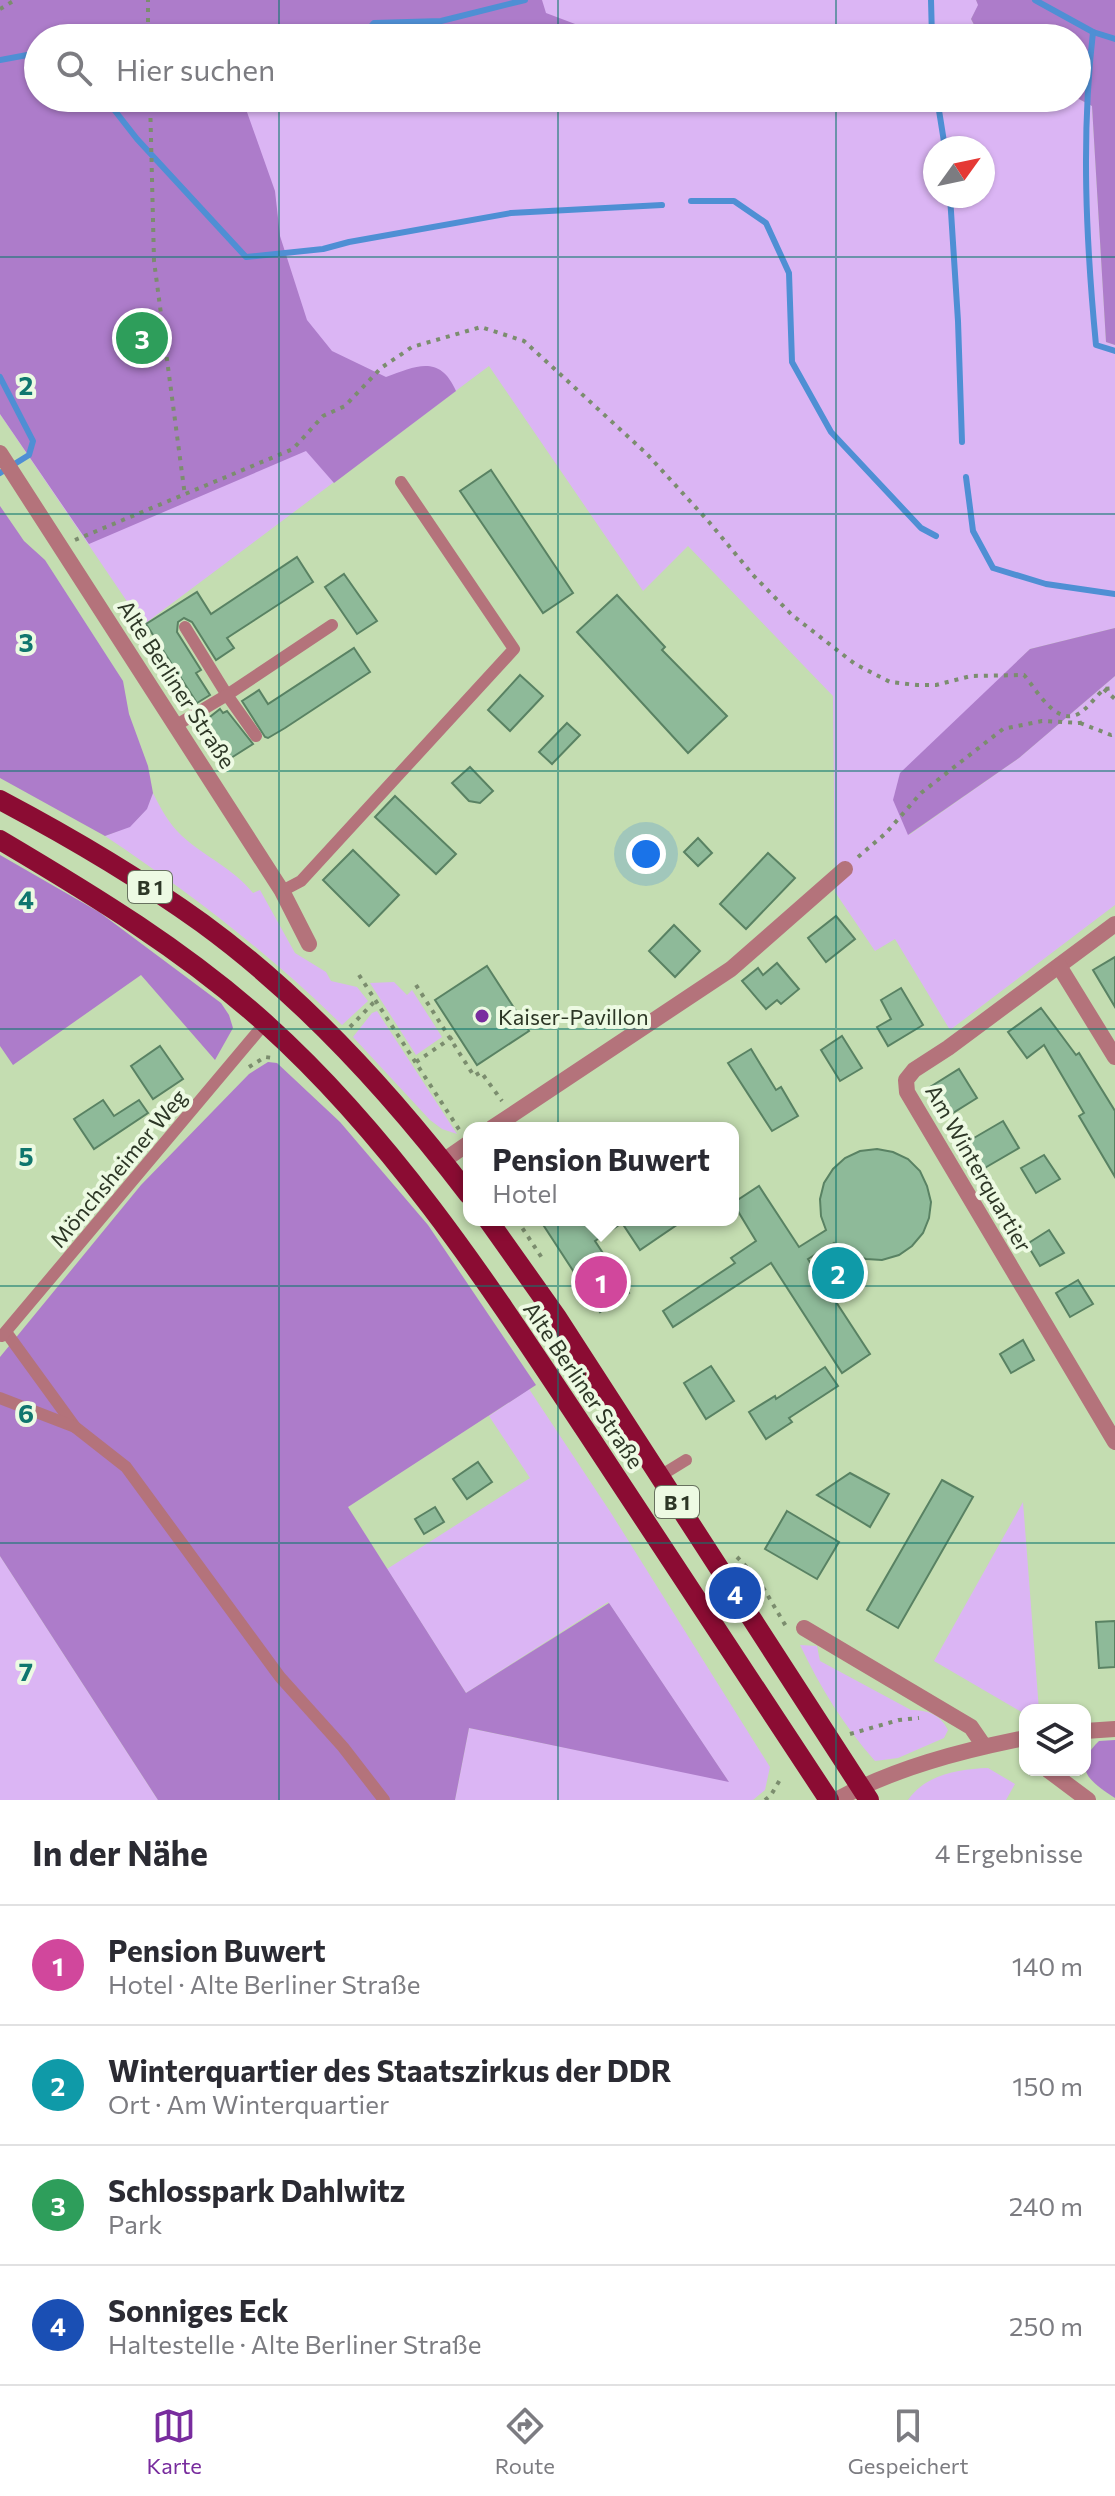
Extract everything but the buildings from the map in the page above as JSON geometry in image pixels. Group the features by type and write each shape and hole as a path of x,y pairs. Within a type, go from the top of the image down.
{"main road":[{"name":"B 1","path":"0,800 145,884 204,925 287,993 389,1096 463,1187"},
{"name":"B 1","path":"0,840 139,925 190,961 265,1023"},
{"name":"Alte Berliner Straße","path":"265,1023 356,1114 485,1280 829,1800"},
{"name":"Alte Berliner Straße","path":"492,1226 556,1316 864,1794"}],"street":[{"name":"Alte Berliner Straße","path":"0,453 282,891 309,944"},
{"path":"501,1122 731,969 845,869"},
{"name":"Am Winterquartier","path":"1115,924 914,1070 906,1080 907,1092 1115,1442"},
{"path":"1059,966 1115,1057"},
{"path":"443,1161 463,1147"},
{"path":"804,1628 958,1718 971,1727 984,1746"},
{"path":"1091,1731 1115,1729"},
{"path":"836,1800 864,1794 933,1760 1019,1739"},
{"path":"1056,1776 1088,1800"}],"lane":[{"path":"282,891 301,881 514,649 401,482"},
{"path":"175,726 332,625"},
{"path":"185,627 256,736"},
{"name":"Mönchsheimer Weg","path":"3,1335 265,1023"},
{"path":"3,1335 75,1427 126,1467 280,1677 343,1747 384,1800"},
{"path":"0,1398 75,1427"},
{"path":"660,1476 686,1460"}],"path":[{"path":"0,9 15,0"},
{"path":"148,0 148,22"},
{"path":"150,112 154,261 185,496"},
{"path":"61,547 293,449 323,416 345,406 381,368 412,347 481,327 524,341 647,454 792,615 855,664 890,682 917,685 936,685 981,675 1024,675 1055,713 1078,715 1104,689 1115,688"},
{"path":"1104,689 1115,699"},
{"path":"1078,715 1080,723"},
{"path":"845,869 886,833 921,793 1003,729 1042,721 1080,723 1115,734"},
{"path":"359,975 463,1135"},
{"path":"416,985 474,1076 481,1072 501,1102 510,1096"},
{"path":"336,1041 376,1000"},
{"path":"416,1062 457,1034"},
{"path":"222,1075 251,1067 265,1057 279,1059"},
{"path":"849,1734 899,1720 958,1718"},
{"path":"765,1800 781,1778"}],"shaded area":[{"path":"0,0 976,0 979,5 971,19 974,24 24,24 24,112 1091,112 1092,106 1106,342 1115,345 1115,628 1030,649 968,711 909,835 1019,758 1115,676 1115,905 950,1030 895,939 875,951 835,892 833,696 688,546 643,591 489,366 143,625 0,414"},
{"path":"0,0 542,0 546,13 575,24 24,24 24,112 247,112 275,191 280,236 307,320 332,351 386,377 407,369 435,367 450,379 456,391 334,483 306,451 89,544 0,414"},
{"path":"976,0 1115,0 1115,345 1106,342 1091,105 1091,24 974,24 971,19 978,5"},
{"path":"0,506 24,541 45,560 123,681 129,714 148,766 153,793 147,809 130,827 105,836 0,778"},
{"path":"1115,628 1115,676 1019,758 908,835 893,800 900,773 1030,649"},
{"path":"153,793 182,836 237,876 253,893 260,890 295,953 326,972 331,981 357,987 368,1001 342,1025 228,925 105,836 135,821 145,810"},
{"path":"0,855 99,912 221,1003 233,1028 215,1060 141,975 13,1065 0,1046"},
{"path":"394,982 407,995 412,990 442,1037 416,1055 370,983"},
{"path":"377,1011 457,1134 442,1129 430,1120 353,1037"},
{"path":"268,1062 277,1063 340,1122 428,1225 536,1385 348,1507 466,1693 609,1603 729,1782 469,1728 455,1800 158,1800 0,1556 0,1357 141,1185 249,1074"},
{"path":"529,1389 611,1513 770,1767 765,1790 753,1800 455,1800 469,1728 728,1781 608,1602 466,1693 387,1569 530,1478 489,1416"},
{"path":"1023,1502 1039,1704 1019,1704 1019,1711 934,1661"},
{"path":"0,1556 154,1794 158,1800 0,1800"},
{"path":"800,1645 817,1646 820,1661 911,1710 928,1712 937,1717 948,1730 944,1738 898,1758 875,1761 833,1706"},
{"path":"1115,1740 1115,1798 1089,1776 1091,1751 1099,1741"},
{"path":"988,1768 1015,1784 1006,1800 908,1800 924,1784 944,1775"}],"waterway":[{"path":"373,24 441,21 525,0"},
{"path":"931,0 932,24"},
{"path":"1035,0 1078,24"},
{"path":"1091,31 1115,39"},
{"path":"1091,52 1093,32"},
{"path":"0,60 24,56"},
{"path":"116,112 246,257 323,249 511,213 662,205"},
{"path":"939,112 943,136"},
{"path":"1087,112 1086,188 1096,345 1115,351"},
{"path":"691,201 734,201 766,223 789,273 792,362 831,432 921,528 936,536"},
{"path":"951,208 962,442"},
{"path":"0,377 33,441 29,455 0,473"},
{"path":"966,477 973,531 993,568 1046,584 1115,594"}],"place":[{"name":"Schlosspark Dahlwitz","path":"142,338"},
{"name":"Kaiser-Pavillon","path":"482,1016"},
{"name":"Winterquartier des Staatszirkus der DDR","path":"838,1273"},
{"name":"Pension Buwert","path":"601,1282"},
{"name":"Sonniges Eck","path":"735,1593"}]}
